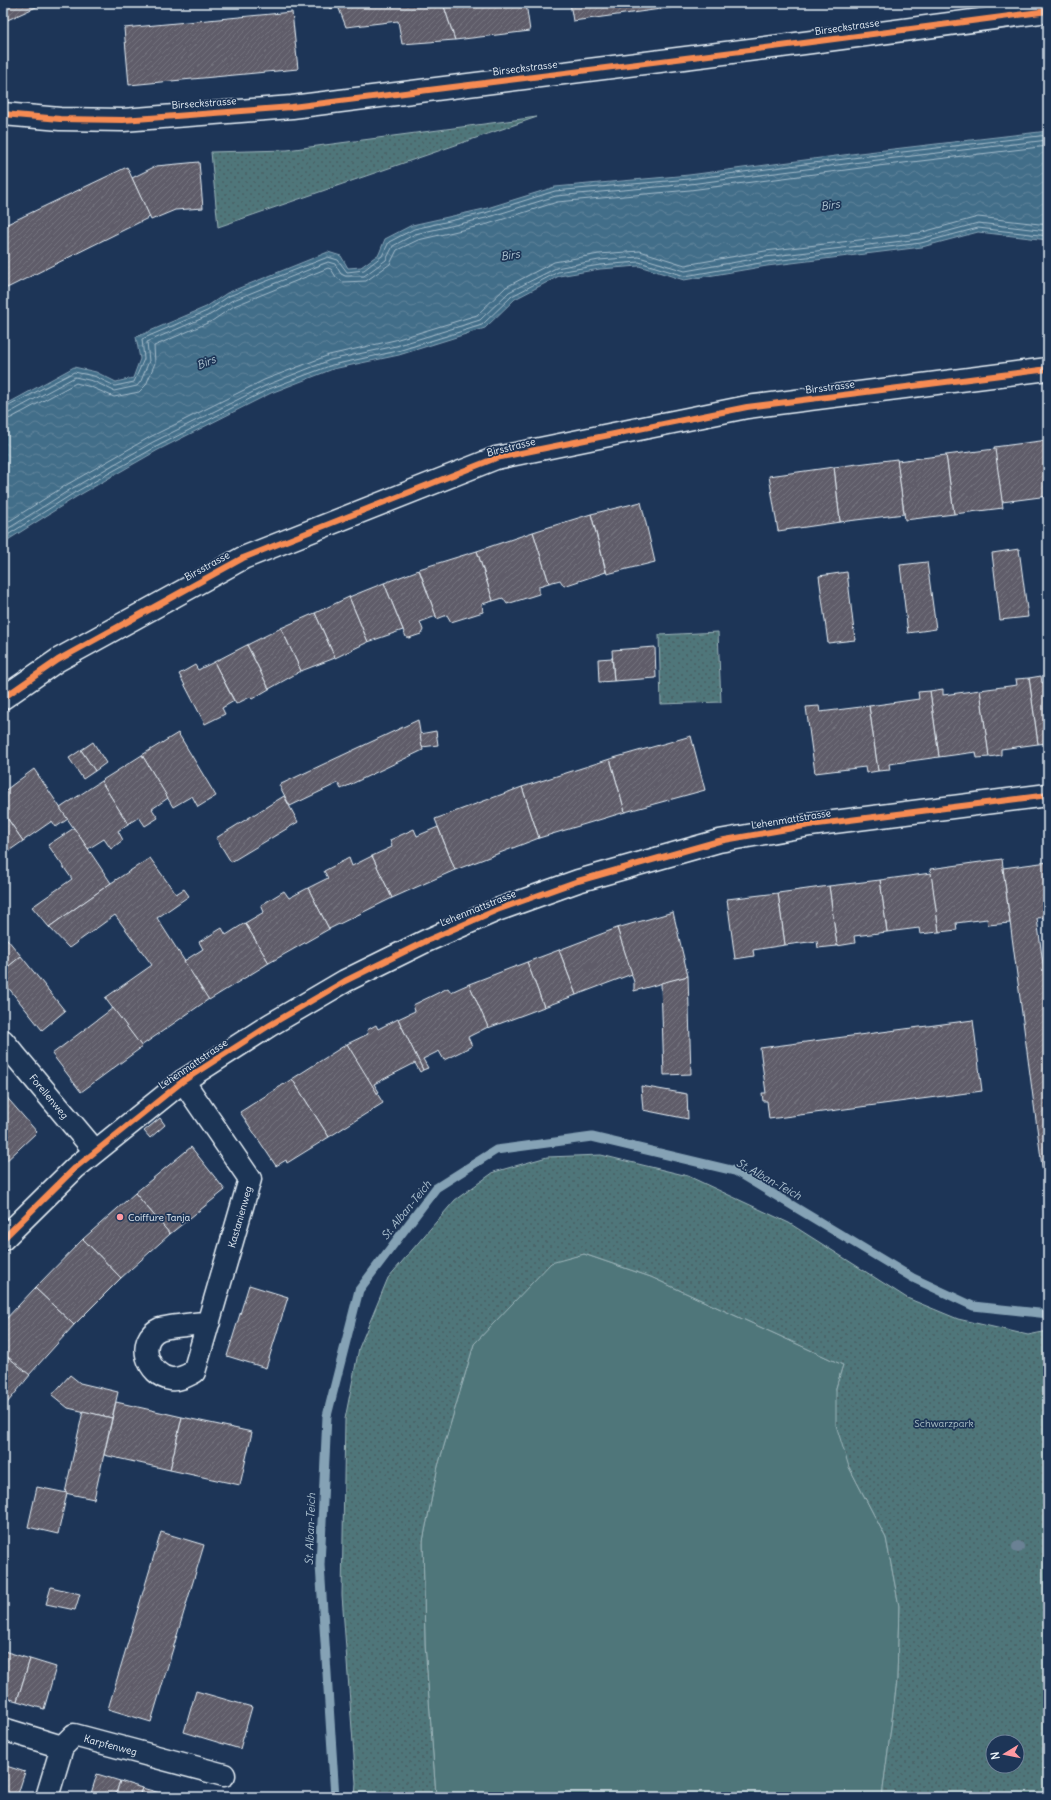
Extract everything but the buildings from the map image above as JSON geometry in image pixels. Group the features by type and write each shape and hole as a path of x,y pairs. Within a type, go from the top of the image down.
{"street":[{"name":"Birseckstrasse","path":"3,114 60,119 122,120 292,107 1048,11"},
{"name":"Birsstrasse","path":"3,698 58,660 243,558 496,458 747,407 1048,369"},
{"name":"Lehenmattstrasse","path":"3,1239 95,1151 183,1081 270,1025 345,981 497,910 578,881 727,840 810,825 1048,795"},
{"name":"Forellenweg","path":"3,1041 95,1151"},
{"name":"Kastanienweg","path":"183,1081 250,1179 209,1322"},
{"path":"3,1729 62,1748 47,1797"},
{"name":"Karpfenweg","path":"62,1748 74,1735 224,1775"}],"green space":[{"path":"537,117 218,227 211,152 287,150"},
{"path":"718,632 721,702 661,704 659,635"},
{"name":"Schwarzpark","path":"601,1155 688,1176 789,1223 907,1298 958,1319 1028,1335 1048,1331 1048,1797 882,1797 897,1681 899,1606 886,1538 849,1467 836,1425 836,1388 843,1365 651,1277 584,1254 551,1263 474,1344 438,1466 423,1541 425,1644 436,1797 355,1797 356,1783 342,1595 345,1419 359,1348 388,1278 455,1200 494,1172 547,1157"},
{"path":"584,1254 651,1277 843,1365 836,1388 849,1467 886,1538 899,1606 897,1681 882,1797 436,1797 425,1644 423,1541 438,1466 474,1344 551,1262"}],"water":[{"name":"Birs","path":"1048,131 1048,240 978,232 922,247 767,266 684,280 639,266 600,269 559,276 515,299 485,328 399,355 333,369 271,393 158,450 76,497 3,543 3,406 74,367 96,372 116,382 133,378 140,359 136,337 206,307 227,293 328,252 341,256 348,268 361,267 379,254 385,239 412,225 484,209 555,187 689,175"}],"waterway":[{"name":"St. Alban-Teich","path":"335,1797 320,1565 327,1416 359,1290 436,1188 496,1150 592,1137 735,1171 913,1278 973,1306 1048,1314"}],"cycle path":[{"path":"3,114 60,119 123,120 292,107 1048,11"},
{"path":"3,698 58,660 243,558 496,458 747,407 1048,369"},
{"path":"3,1239 75,1168 183,1081 270,1025 345,981 426,941 497,910 578,881 719,841 810,825 1048,795"}],"place":[{"name":"Coiffure Tanja","path":"120,1217"}]}
